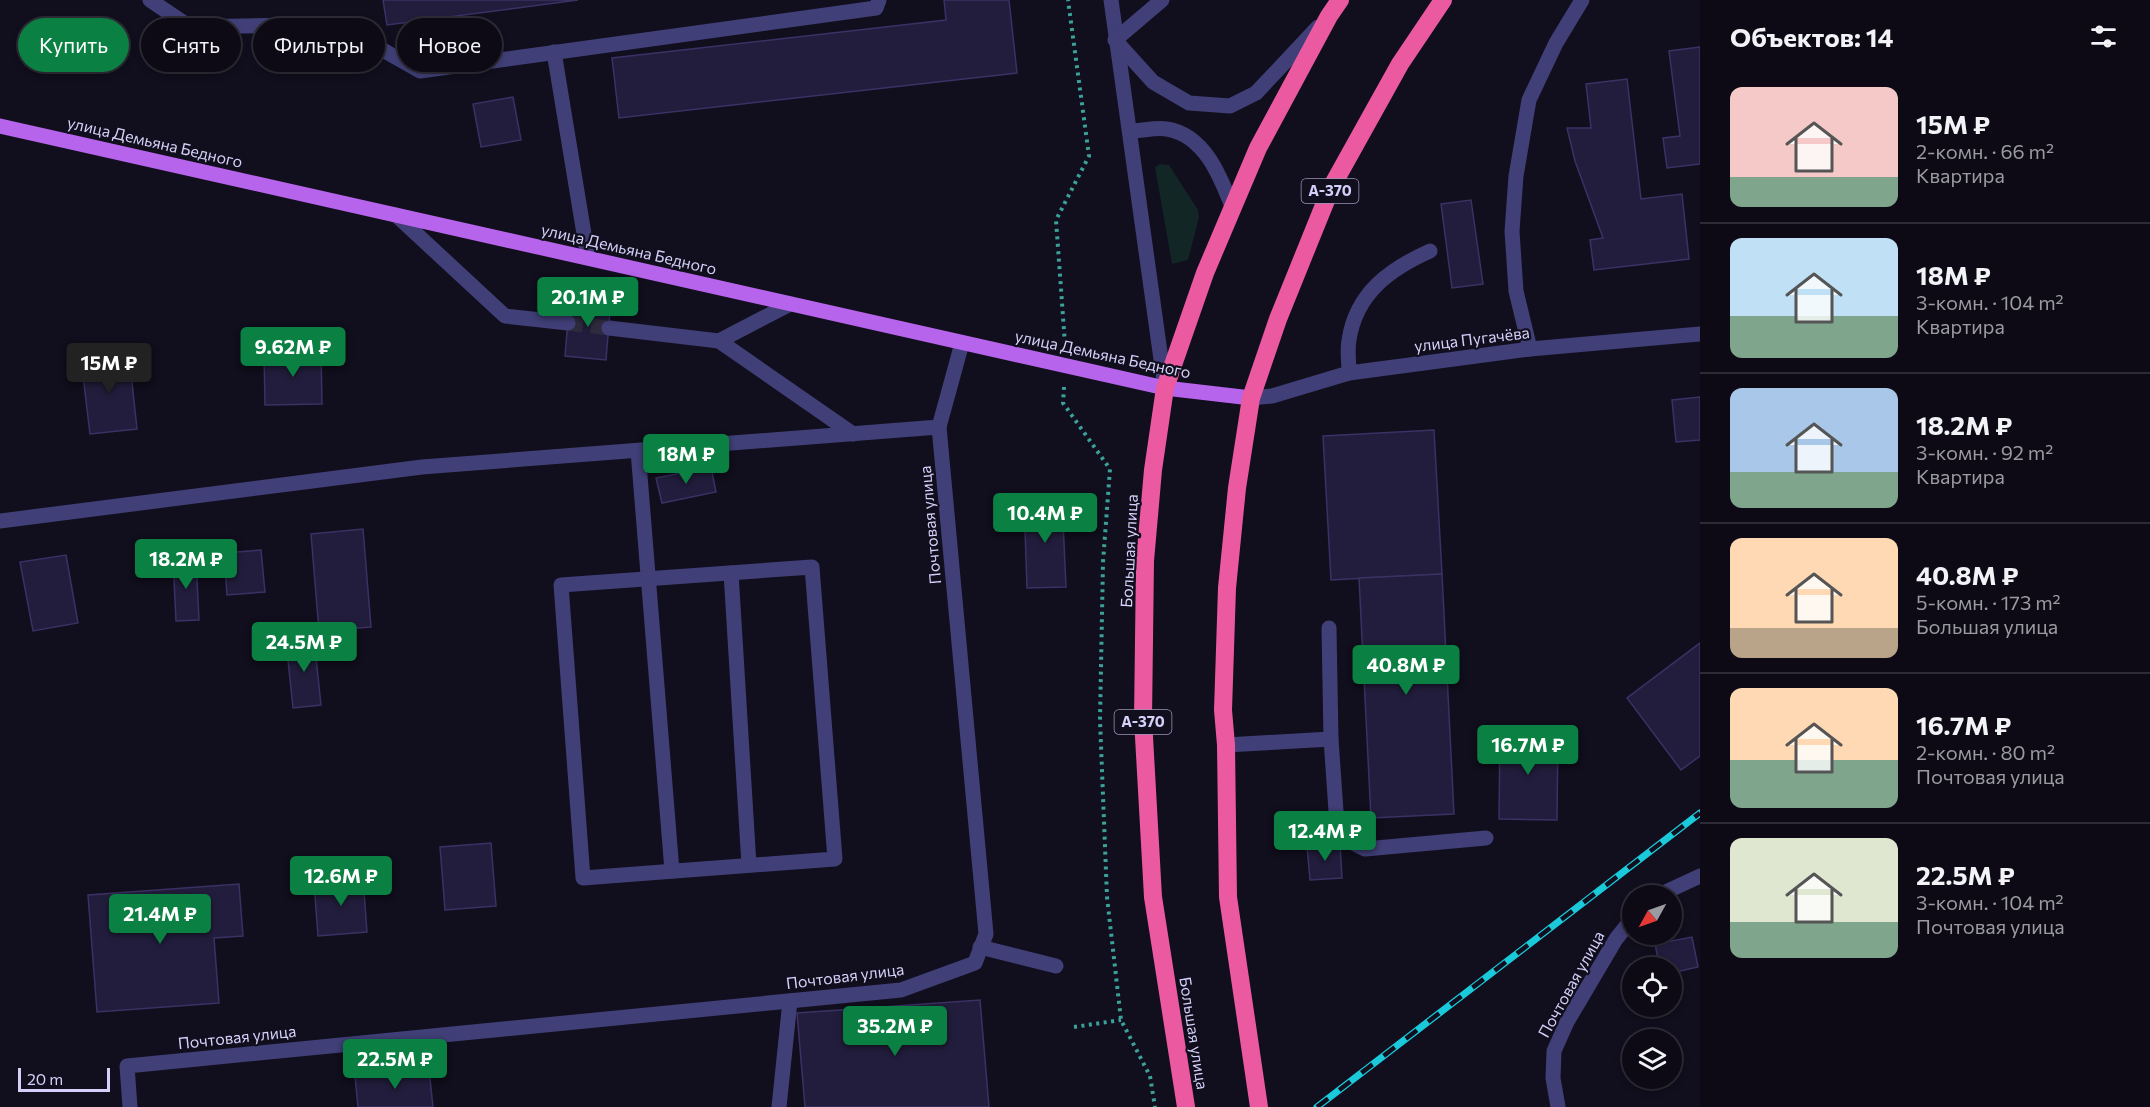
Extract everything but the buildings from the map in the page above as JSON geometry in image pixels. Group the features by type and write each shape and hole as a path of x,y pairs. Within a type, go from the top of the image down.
{"highway":[{"name":"А-370","path":"1165,388 1205,273 1258,148 1329,16 1340,0"},
{"name":"А-370","path":"1259,1107 1228,897 1226,745 1223,710 1227,588 1237,488 1251,398 1278,320 1331,188 1400,64 1443,0"},
{"name":"Большая улица","path":"1165,388 1153,470 1145,561 1143,719 1154,897 1186,1107"}],"main road":[{"name":"улица Демьяна Бедного","path":"0,126 1165,388 1251,398"}],"street":[{"path":"150,0 190,27 337,24 420,71 876,8 879,0"},
{"name":"Большая улица","path":"1111,0 1165,388"},
{"path":"1162,0 1115,40 1153,82 1189,103 1230,106 1256,93 1329,16"},
{"path":"1530,349 1515,279 1512,231 1516,176 1529,100 1556,43 1582,0"},
{"path":"554,52 588,258"},
{"path":"1130,131 1167,129 1184,135 1200,146 1222,179 1233,209"},
{"path":"396,215 505,316 568,323"},
{"path":"1349,373 1348,340 1356,310 1370,290 1396,267 1430,251"},
{"path":"718,341 790,304"},
{"path":"609,328 718,341 853,434"},
{"name":"улица Пугачёва","path":"1251,398 1272,396 1349,373 1530,349 1700,334"},
{"name":"Почтовая улица","path":"130,1107 127,1066 901,990 975,963 986,934 939,428 962,342"},
{"path":"0,520 422,467 939,428"},
{"path":"638,451 672,871"},
{"path":"812,567 835,859 583,878 561,585 648,579 812,567"},
{"path":"731,573 749,865"},
{"path":"1329,628 1331,739 1336,811 1342,831 1353,843 1365,849 1486,838"},
{"path":"1226,745 1331,739"},
{"path":"1681,885 1700,876"},
{"name":"Почтовая улица","path":"1558,1107 1553,1078 1554,1051 1567,1022 1622,932"},
{"path":"980,947 1056,966"},
{"path":"778,1107 790,1001"}],"path":[{"path":"1068,0 1089,156 1056,220 1066,366 1063,404 1110,469 1103,562 1100,720 1107,897 1121,1020 1150,1076 1155,1107"},
{"path":"1074,1028 1121,1020"}],"green space":[{"path":"1160,164 1169,165 1198,210 1199,217 1188,260 1172,264 1155,167"}],"tunnel":[{"path":"568,323 609,328"}],"railway":[{"path":"1317,1107 1700,813"}]}
